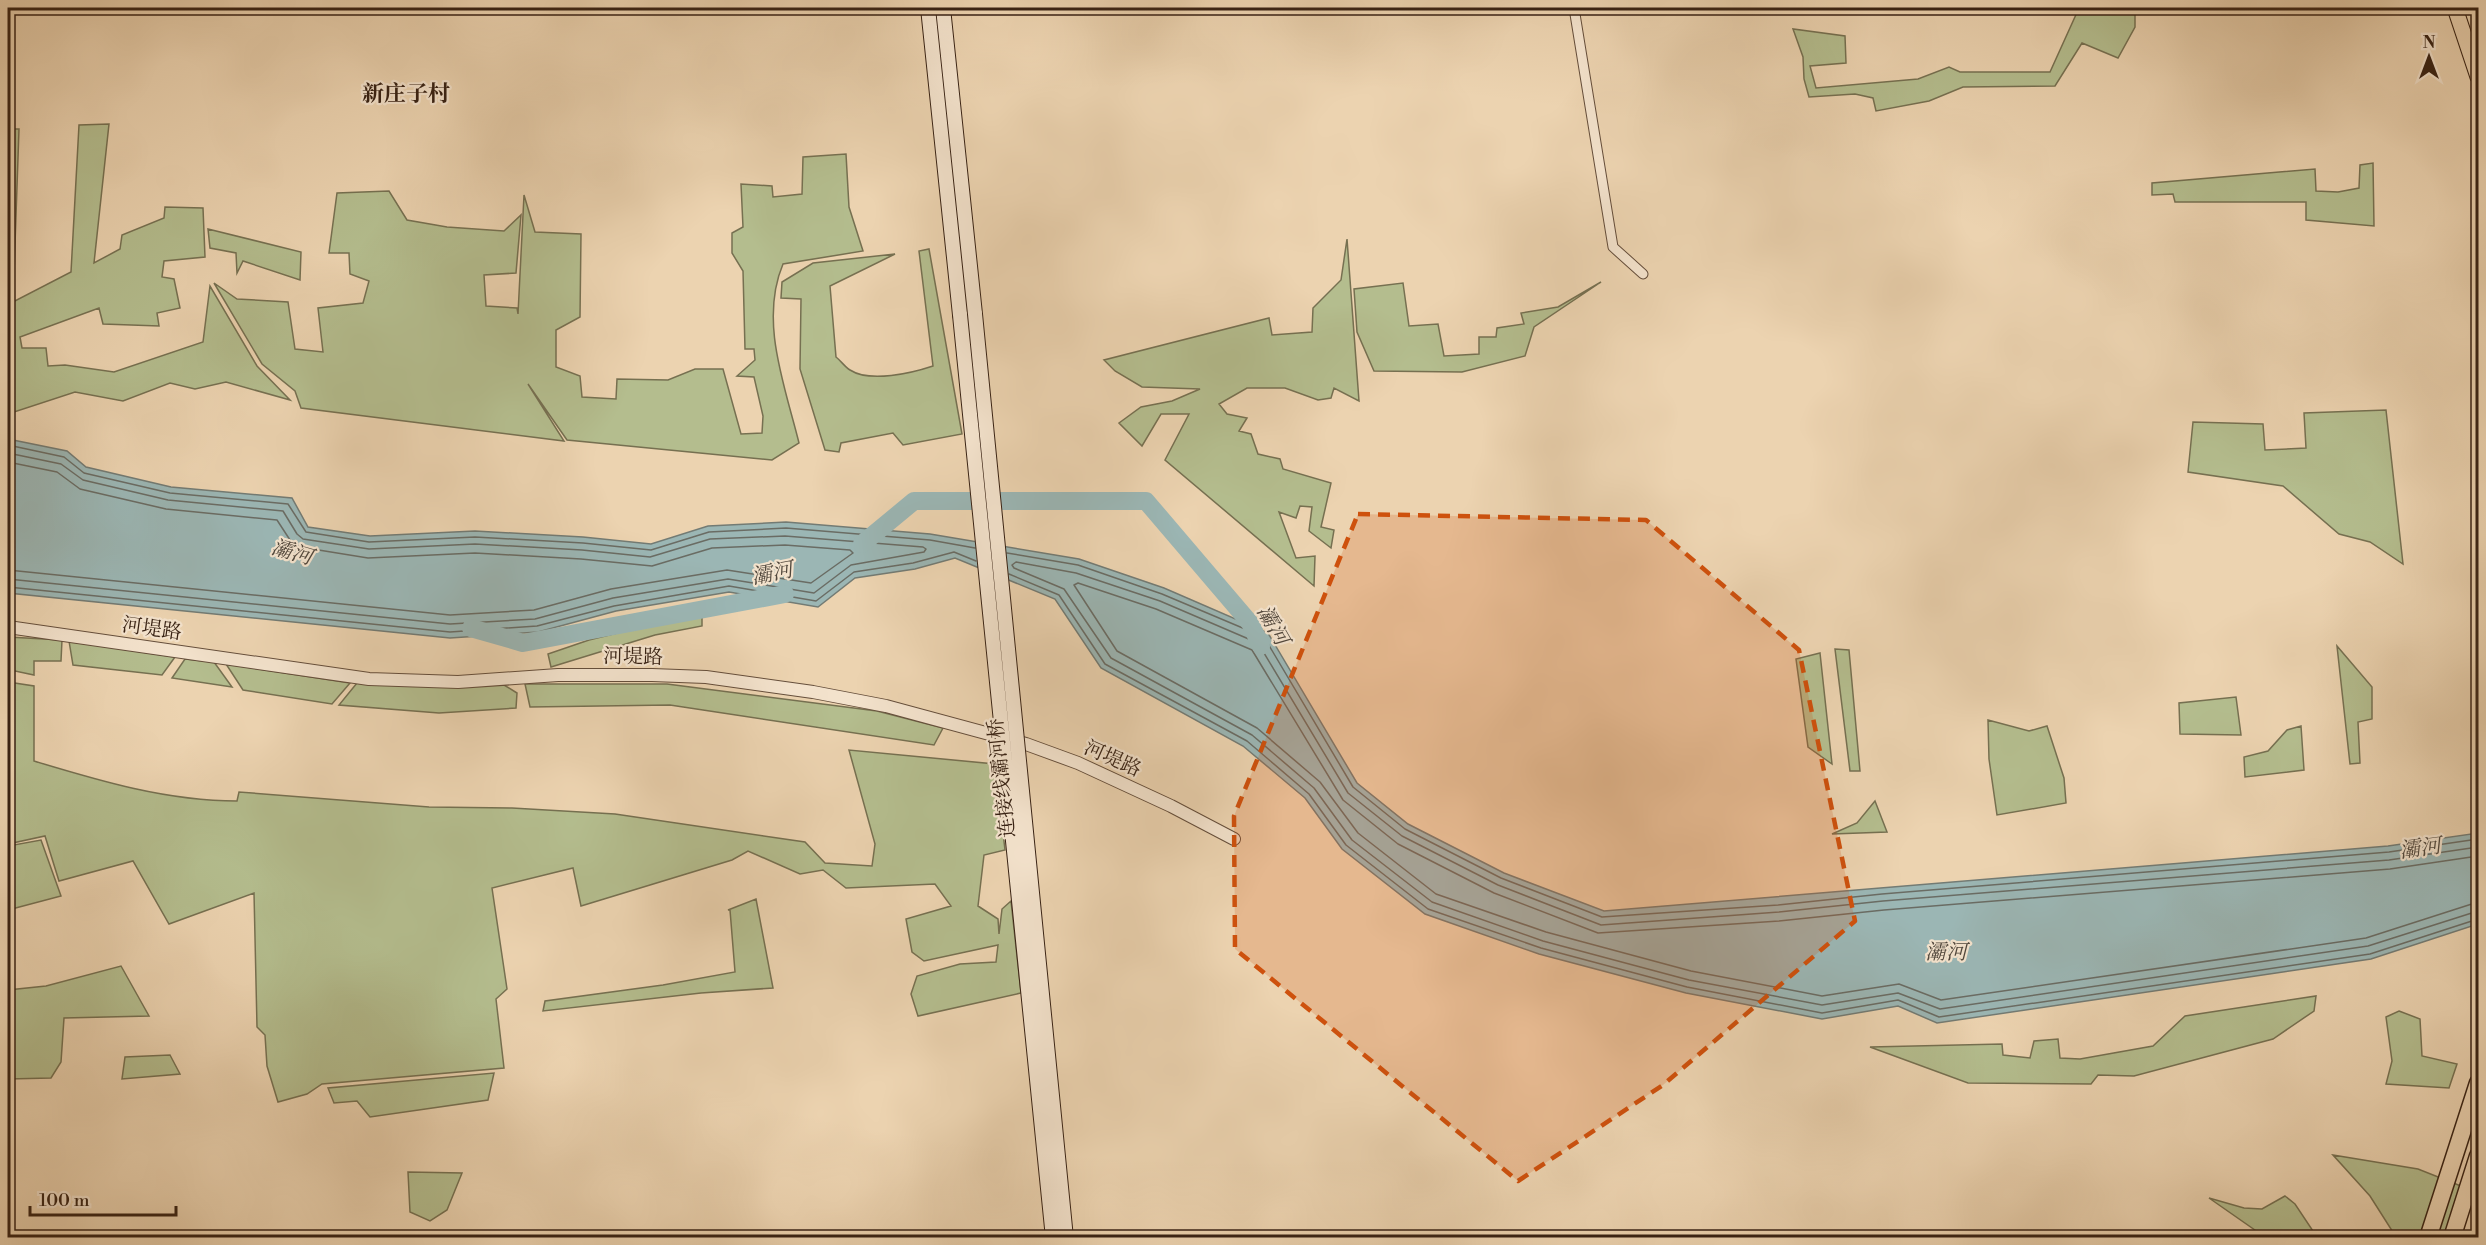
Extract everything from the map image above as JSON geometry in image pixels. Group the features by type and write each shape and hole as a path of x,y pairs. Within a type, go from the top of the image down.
{"highway":[{"path":"2428,1238 2478,1083"},
{"path":"2452,1238 2478,1156"}],"main road":[{"name":"连接线灞河桥","path":"928,8 1053,1238"},
{"name":"连接线灞河桥","path":"944,8 1066,1238"},
{"path":"2455,8 2478,76"}],"street":[{"path":"1574,8 1613,247 1643,274"},
{"name":"河堤路","path":"8,627 369,679 458,682 568,675 652,675 706,677 813,692 896,709 1026,744 1078,763 1161,801 1234,839"}],"highlighted area":[{"path":"1358,514 1646,520 1799,650 1855,921 1663,1085 1518,1181 1235,949 1234,816"}],"green space":[{"path":"2079,8 2135,8 2135,27 2118,58 2082,43 2055,86 1963,87 1929,101 1876,111 1873,98 1855,94 1809,97 1804,79 1803,57 1793,29 1845,36 1846,63 1810,66 1816,88 1918,79 1949,67 1960,72 2050,72"},
{"path":"109,124 94,263 120,249 122,235 164,218 165,207 203,208 205,257 164,261 162,277 174,279 180,308 157,313 159,326 103,324 99,308 20,337 22,348 46,348 48,366 65,365 114,372 203,342 210,286 257,366 290,400 226,382 195,389 170,383 123,401 75,392 8,414 8,129 19,129 13,302 71,272 79,125"},
{"path":"846,154 849,207 863,251 783,264 776,286 773,308 774,331 781,376 799,443 772,460 567,440 528,384 564,441 301,408 295,391 262,364 214,283 237,299 288,302 295,349 323,352 318,308 363,303 369,281 350,274 349,253 329,253 337,193 389,191 407,220 447,227 504,231 521,215 516,273 484,275 486,306 517,308 518,314 524,195 535,232 581,234 580,317 556,330 556,367 580,376 582,397 616,399 617,379 668,380 695,369 723,369 741,434 762,433 763,416 754,377 737,376 755,360 754,349 745,349 743,271 732,253 732,233 743,227 741,184 772,186 773,197 802,194 803,157"},
{"path":"2373,163 2374,226 2306,220 2306,202 2175,202 2173,194 2152,195 2152,183 2315,169 2316,191 2338,192 2359,188 2360,165"},
{"path":"208,229 301,252 300,280 243,261 237,273 236,253 210,248"},
{"path":"1347,239 1359,401 1334,388 1331,398 1318,400 1285,388 1247,388 1219,404 1227,414 1247,418 1239,431 1251,434 1258,454 1280,459 1283,469 1331,483 1321,527 1334,530 1331,548 1309,531 1312,507 1300,506 1296,518 1279,512 1296,558 1315,556 1314,586 1165,460 1189,414 1161,414 1142,446 1119,423 1141,407 1172,401 1200,389 1142,387 1115,371 1104,360 1269,318 1272,335 1312,332 1313,308 1341,280"},
{"path":"929,249 962,434 903,445 893,433 841,443 839,452 825,450 800,369 801,299 781,298 782,282 813,263 895,254 830,286 836,357 850,370 868,376 891,376 914,371 933,366 919,251"},
{"path":"1601,282 1534,327 1525,356 1462,372 1374,371 1357,332 1354,289 1403,283 1409,326 1438,324 1444,356 1479,354 1479,337 1496,337 1497,328 1524,324 1521,313 1558,307"},
{"path":"2386,410 2403,564 2370,542 2339,534 2283,486 2188,472 2193,422 2263,424 2265,450 2306,448 2304,413"},
{"path":"702,612 702,626 655,635 551,667 548,654 589,640"},
{"path":"8,637 62,640 61,661 34,661 34,675 10,670"},
{"path":"69,641 175,657 162,675 73,665"},
{"path":"2337,646 2372,687 2372,719 2358,722 2360,763 2350,764"},
{"path":"1835,649 1849,650 1860,771 1850,771"},
{"path":"1820,653 1832,764 1808,747 1796,659"},
{"path":"185,659 214,662 232,687 172,678"},
{"path":"226,664 350,683 332,704 243,690"},
{"path":"8,682 34,686 34,761 134,789 211,800 237,801 239,792 429,807 512,808 615,814 805,842 825,863 872,866 875,844 849,750 995,764 1005,850 984,855 978,906 998,919 999,934 1002,909 1011,901 1021,993 918,1016 911,994 917,976 960,964 996,962 998,945 924,961 912,952 906,919 951,906 935,884 846,888 823,870 800,874 748,851 732,860 581,906 573,868 492,888 507,989 496,999 504,1068 322,1084 307,1094 278,1102 267,1066 265,1035 257,1027 254,893 169,924 133,861 59,881 45,836 8,844"},
{"path":"357,683 504,685 517,693 516,708 439,713 339,705"},
{"path":"525,684 667,684 877,711 943,728 934,745 670,705 530,707"},
{"path":"2236,697 2241,735 2180,734 2179,703"},
{"path":"1988,720 2029,731 2047,726 2064,778 2066,803 1997,815 1989,759"},
{"path":"2301,726 2304,770 2245,777 2244,757 2268,751 2287,730"},
{"path":"1875,801 1887,832 1832,834 1857,823"},
{"path":"41,840 61,896 8,910 8,893 14,891 8,846"},
{"path":"756,899 773,988 701,993 543,1011 545,1001 663,985 735,972 730,910 728,910"},
{"path":"121,966 149,1016 64,1018 61,1062 51,1078 8,1079 8,990 46,986"},
{"path":"2316,996 2314,1011 2273,1039 2134,1076 2098,1075 2091,1084 1968,1083 1870,1047 2002,1044 2003,1055 2030,1058 2034,1041 2058,1039 2060,1058 2080,1059 2153,1046 2185,1016"},
{"path":"2399,1011 2420,1019 2422,1056 2457,1064 2449,1088 2386,1084 2392,1061 2386,1017"},
{"path":"170,1055 180,1074 122,1079 125,1057"},
{"path":"494,1073 488,1100 370,1117 357,1101 334,1103 328,1088"},
{"path":"2333,1155 2418,1169 2471,1190 2461,1237 2396,1237 2370,1196"},
{"path":"408,1172 462,1173 447,1210 430,1221 410,1212"},
{"path":"2285,1196 2295,1204 2317,1237 2265,1237 2209,1198 2244,1208 2262,1209"}],"water":[{"name":"灞河","path":"8,439 67,451 86,467 171,487 292,498 308,527 370,536 475,531 583,537 651,544 708,526 786,522 930,534 1079,559 1164,588 1268,633 1357,783 1408,824 1504,873 1604,911 2388,846 2478,833 2478,924 2371,959 1937,1023 1898,1006 1822,1019 1686,993 1539,954 1425,914 1342,849 1305,798 1243,746 1101,668 1055,599 955,558 915,569 855,578 818,607 729,592 616,611 538,632 450,638 8,593"}],"waterway":[{"name":"灞河","path":"862,544 914,501 1146,501 1250,623 1261,646"},
{"name":"灞河","path":"471,628 523,643 785,594"}],"district":[{"name":"新庄子村","path":"406,93"}]}
